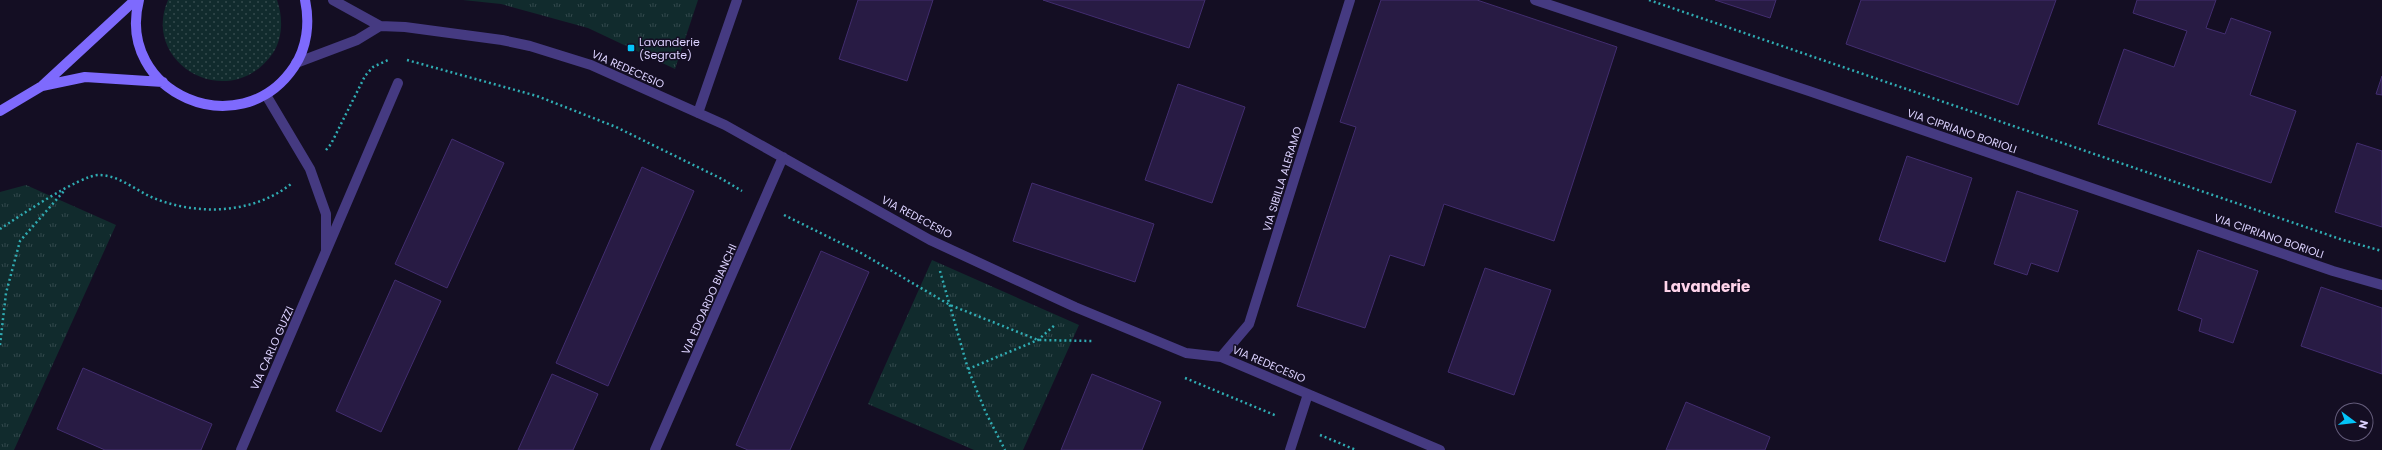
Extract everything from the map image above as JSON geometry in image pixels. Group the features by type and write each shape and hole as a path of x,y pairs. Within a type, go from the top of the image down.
{"street":[{"path":"0,111 42,86 135,0"},
{"path":"140,0 137,16 140,46 151,69 162,82 186,99 214,106 240,105 266,95 282,83 296,63 307,33 305,0"},
{"name":"VIA REDECESIO","path":"333,0 380,26 476,36 530,46 591,65 725,125 930,240 1076,307 1186,353 1221,357 1440,450"},
{"path":"698,113 737,0"},
{"name":"VIA SIBILLA ALERAMO","path":"1221,357 1249,324 1350,0"},
{"name":"VIA CIPRIANO BORIOLI","path":"1535,0 1808,91 2333,271 2382,285"},
{"path":"296,63 357,40 380,26"},
{"path":"42,86 85,77 162,82"},
{"name":"VIA CARLO GUZZI","path":"241,450 326,256 398,83"},
{"name":"VIA CARLO GUZZI","path":"266,95 310,169 326,214 326,256"},
{"name":"VIA EDOARDO BIANCHI","path":"656,450 783,157"},
{"path":"1290,450 1299,426 1308,394"}],"path":[{"path":"1649,0 2335,237 2382,251"},
{"path":"402,58 537,96 616,127 722,178 763,205 861,253 950,305 1038,340 1093,341 1100,344"},
{"path":"0,229 34,206 67,188 98,175 115,178 150,196 208,211 235,208 282,191 310,169 331,144 365,76 373,67 393,59"},
{"path":"0,345 6,293 20,241 67,188"},
{"path":"930,240 968,369 986,413 1005,450"},
{"path":"968,369 1038,340 1076,307"},
{"path":"1180,376 1356,450"}],"green space":[{"path":"168,0 277,0 281,20 279,40 273,53 255,71 235,80 213,80 194,74 178,61 167,44 163,23"},
{"path":"463,0 698,0 675,69 588,28 501,4"},
{"path":"26,185 116,225 14,450 0,450 0,192"},
{"path":"932,260 1079,325 1023,450 974,450 868,404"}],"building":[{"path":"858,0 933,0 907,81 839,59"},
{"path":"1043,0 1205,0 1189,48"},
{"path":"1381,0 1477,0 1617,47 1554,241 1444,204 1424,266 1390,255 1365,328 1297,306 1356,127 1340,122"},
{"path":"1715,0 1776,0 1770,18"},
{"path":"1861,0 2056,0 2018,105 1846,44"},
{"path":"2137,0 2216,0 2206,28 2225,34 2231,18 2271,32 2250,95 2296,111 2271,183 2098,124 2124,49 2174,67 2187,31 2133,13"},
{"path":"2382,76 2382,95 2376,94"},
{"path":"1178,84 1245,107 1212,203 1145,180"},
{"path":"452,139 504,163 447,288 395,264"},
{"path":"2357,143 2382,151 2382,227 2335,212"},
{"path":"1907,156 1972,178 1945,262 1879,240"},
{"path":"642,167 694,191 608,386 556,363"},
{"path":"1032,183 1154,224 1135,282 1013,241"},
{"path":"2017,191 2078,211 2058,272 2031,263 2027,275 1994,264"},
{"path":"2198,250 2258,271 2233,343 2199,331 2202,319 2178,310"},
{"path":"821,251 869,272 790,450 748,450 736,445"},
{"path":"1485,268 1551,290 1514,395 1448,372"},
{"path":"395,280 441,301 381,432 336,411"},
{"path":"2321,287 2382,308 2382,374 2301,346"},
{"path":"83,368 212,424 201,450 105,450 57,429"},
{"path":"552,374 598,394 573,450 518,450"},
{"path":"1092,374 1161,402 1142,450 1061,450"},
{"path":"1686,402 1770,437 1765,450 1666,450"}],"place":[{"name":"Lavanderie (Segrate)","path":"631,48"}],"district":[{"name":"Lavanderie","path":"1707,287"}]}
